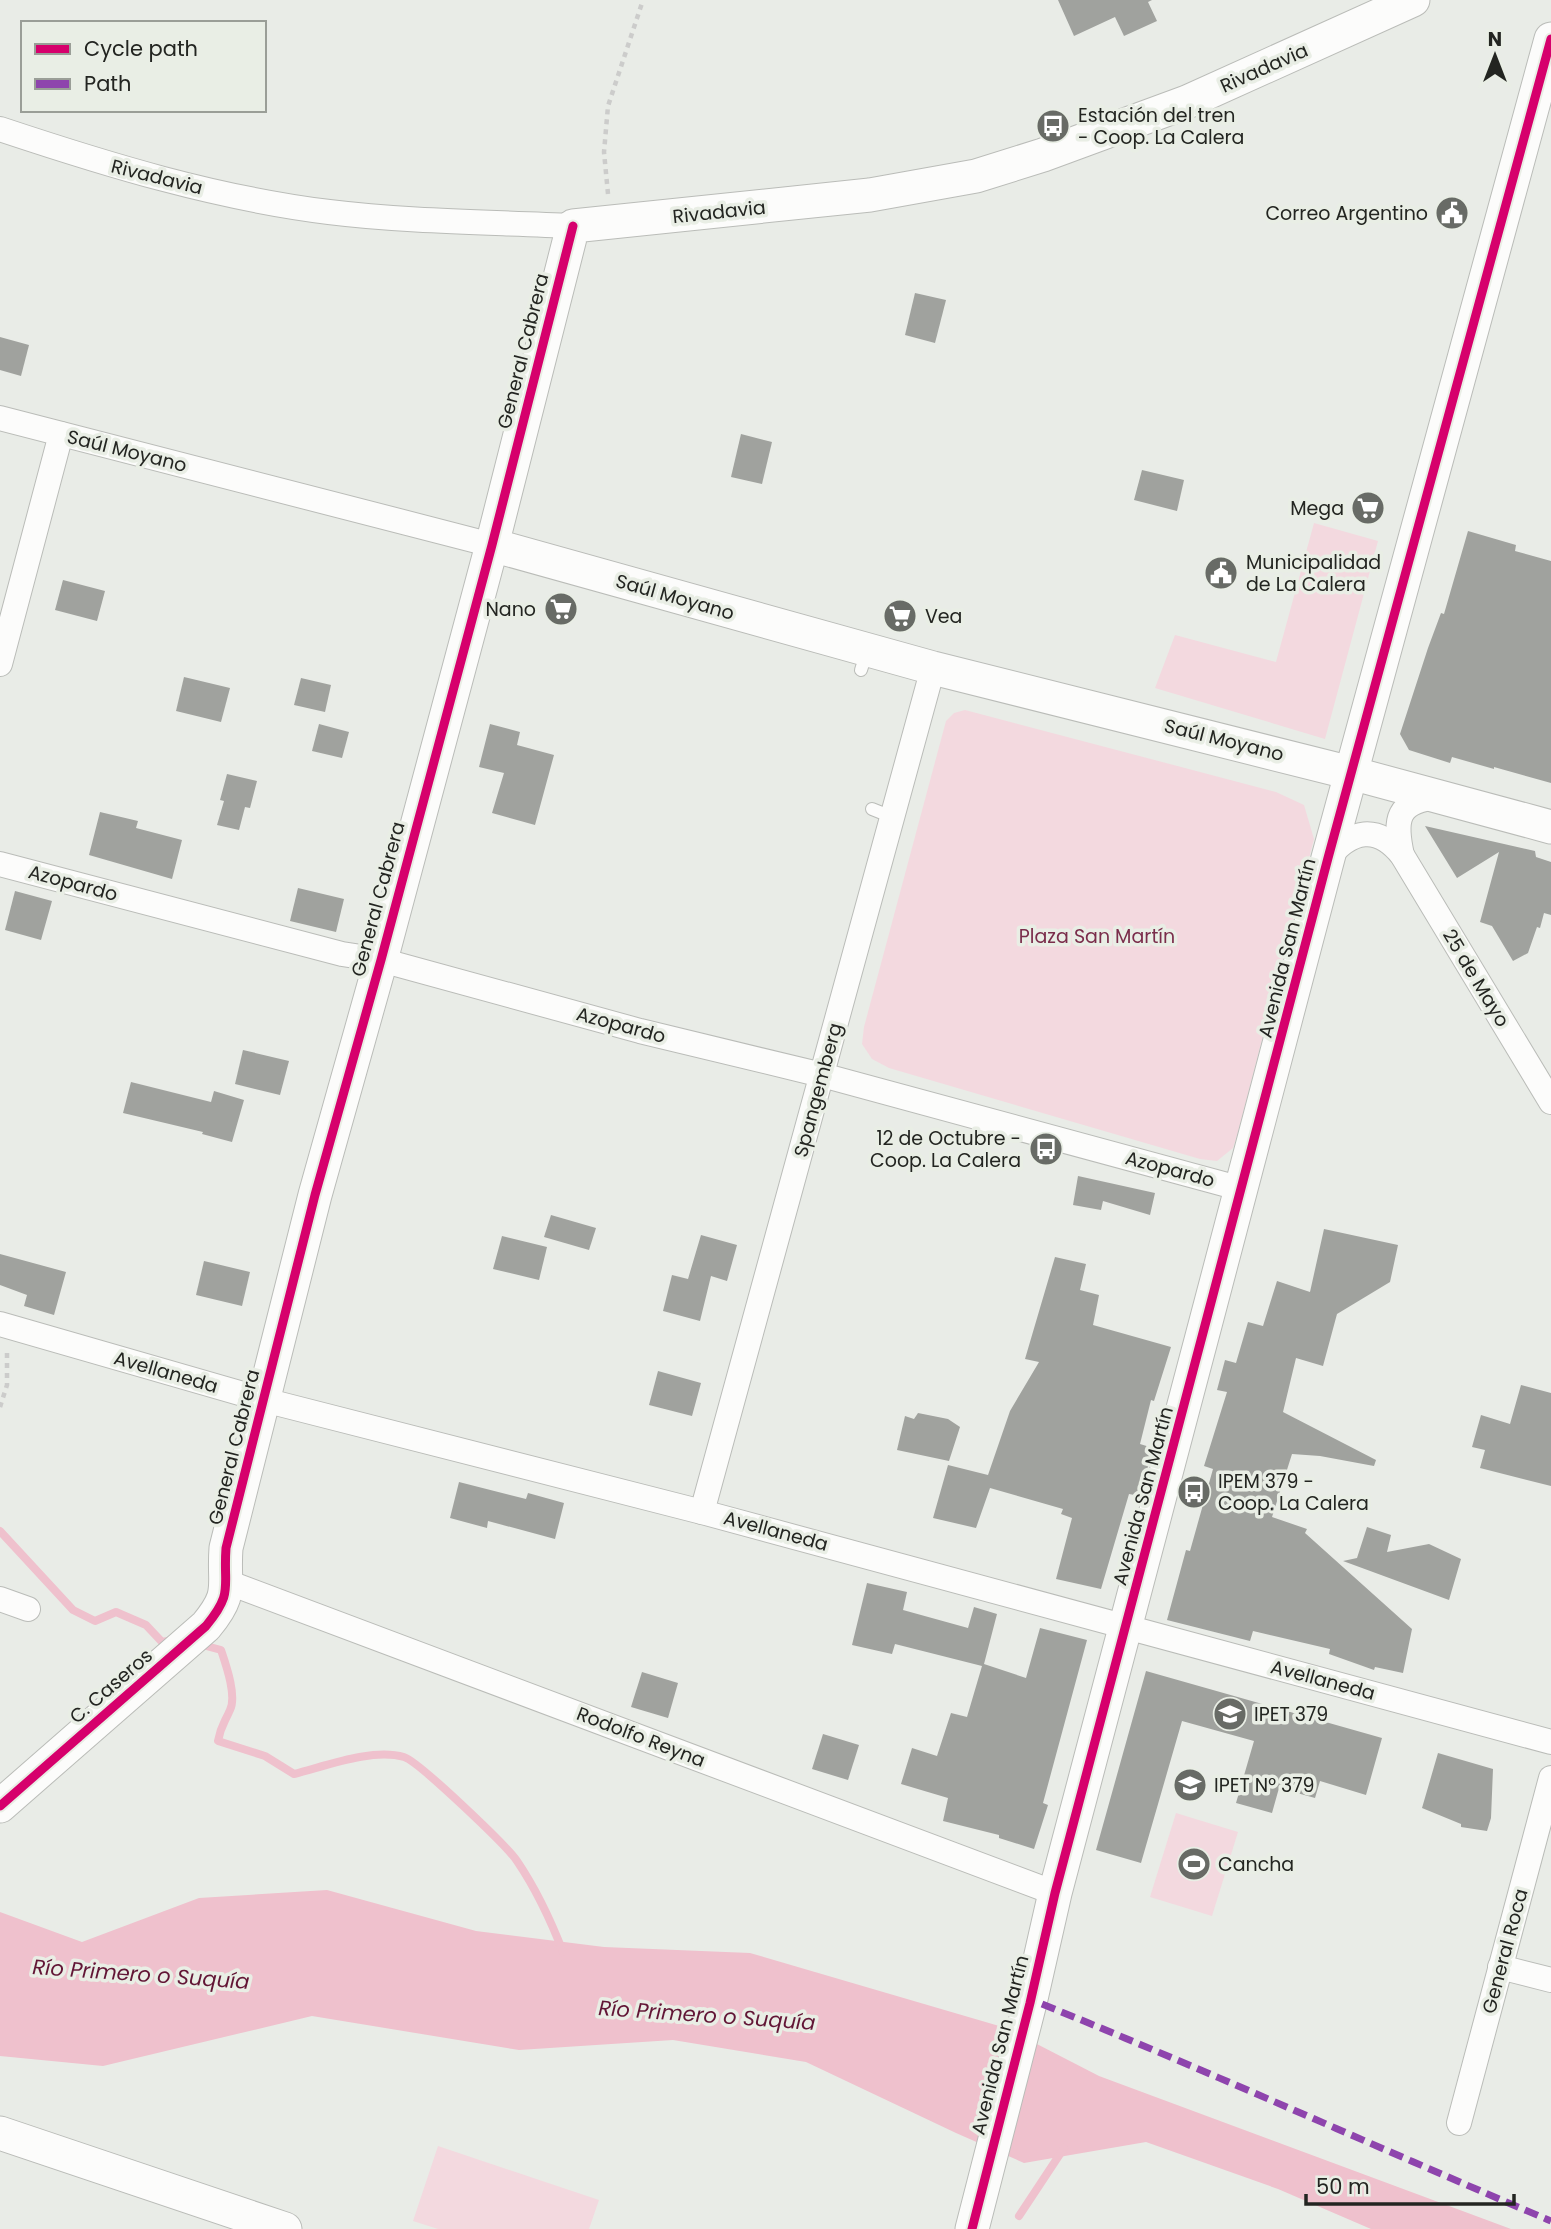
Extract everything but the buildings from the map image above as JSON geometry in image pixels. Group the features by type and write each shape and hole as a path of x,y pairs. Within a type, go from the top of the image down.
{"street":[{"name":"Rivadavia","path":"0,129 117,167 257,200 330,212 573,226 870,195 976,176 1188,102 1413,0"},
{"name":"Avenida San Martín","path":"973,2226 1055,1893 1328,858 1449,405 1551,39"},
{"name":"General Cabrera","path":"227,1581 226,1548 315,1195 492,545 573,226"},
{"name":"Saúl Moyano","path":"0,418 492,545 864,660 933,668 1351,773 1551,827"},
{"path":"0,664 61,434"},
{"name":"Spangemberg","path":"702,1512 822,1075 882,813 933,668"},
{"name":"25 de Mayo","path":"1402,855 1397,835 1399,819 1406,807 1417,799 1436,797"},
{"name":"25 de Mayo","path":"1328,858 1340,844 1364,833 1380,836 1392,843 1402,855 1551,1102"},
{"name":"Azopardo","path":"0,864 342,954 381,960 640,1031 822,1075 1242,1189"},
{"name":"Avellaneda","path":"3,1325 264,1400 702,1512 1551,1742"},
{"name":"C. Caseros","path":"0,1806 206,1626 219,1611 225,1597 227,1581"},
{"name":"Rodolfo Reyna","path":"227,1581 1055,1893"},
{"path":"0,1599 28,1609"},
{"name":"General Roca","path":"1459,2123 1551,1779"},
{"path":"1500,1967 1551,1980"},
{"path":"0,2133 285,2229"}],"path":[{"path":"614,222 606,183 604,152 608,106 643,0"},
{"path":"0,1407 7,1385 3,1325"}],"green space":[{"path":"1314,523 1378,541 1325,739 1155,688 1175,635 1276,662"},
{"name":"Plaza San Martín","path":"965,710 1276,792 1304,805 1314,839 1238,1132 1233,1148 1217,1161 1200,1159 889,1068 872,1059 862,1044 864,1027 946,721 954,713"},
{"name":"Cancha","path":"1176,1813 1238,1832 1212,1916 1150,1897"},
{"path":"438,2146 599,2200 589,2229 438,2229 413,2221"}],"water":[{"name":"Río Primero o Suquía","path":"327,1890 476,1931 604,1947 750,1953 1006,2028 1099,2076 1511,2229 1371,2229 1278,2189 1146,2142 1024,2163 806,2062 673,2040 519,2050 312,2016 103,2066 0,2056 0,1912 82,1942 199,1898"}],"waterway":[{"path":"0,1531 73,1610 95,1621 116,1612 146,1625 162,1642 173,1640"},
{"path":"199,1644 221,1650 230,1680 232,1704 218,1741 265,1756 294,1774 364,1756 404,1757 462,1805 517,1861 543,1905 563,1952"},
{"path":"1019,2216 1064,2148"}],"marked path":[{"path":"1042,2004 1551,2221"}],"cycle path":[{"path":"972,2229 1030,2003 1055,1893 1294,987 1410,550 1551,39"},
{"path":"0,1806 206,1626 224,1597 226,1548 315,1195 492,545 573,226"}],"place":[{"name":"Estación del tren - Coop. La Calera","path":"1053,126"},
{"name":"Correo Argentino","path":"1452,213"},
{"name":"Mega","path":"1368,508"},
{"name":"Municipalidad de La Calera","path":"1221,573"},
{"name":"Nano","path":"561,609"},
{"name":"Vea","path":"900,616"},
{"name":"12 de Octubre - Coop. La Calera","path":"1046,1149"},
{"name":"IPEM 379 - Coop. La Calera","path":"1194,1492"},
{"name":"IPET 379","path":"1230,1714"},
{"name":"IPET N° 379","path":"1190,1785"},
{"name":"Cancha","path":"1194,1864"}]}
